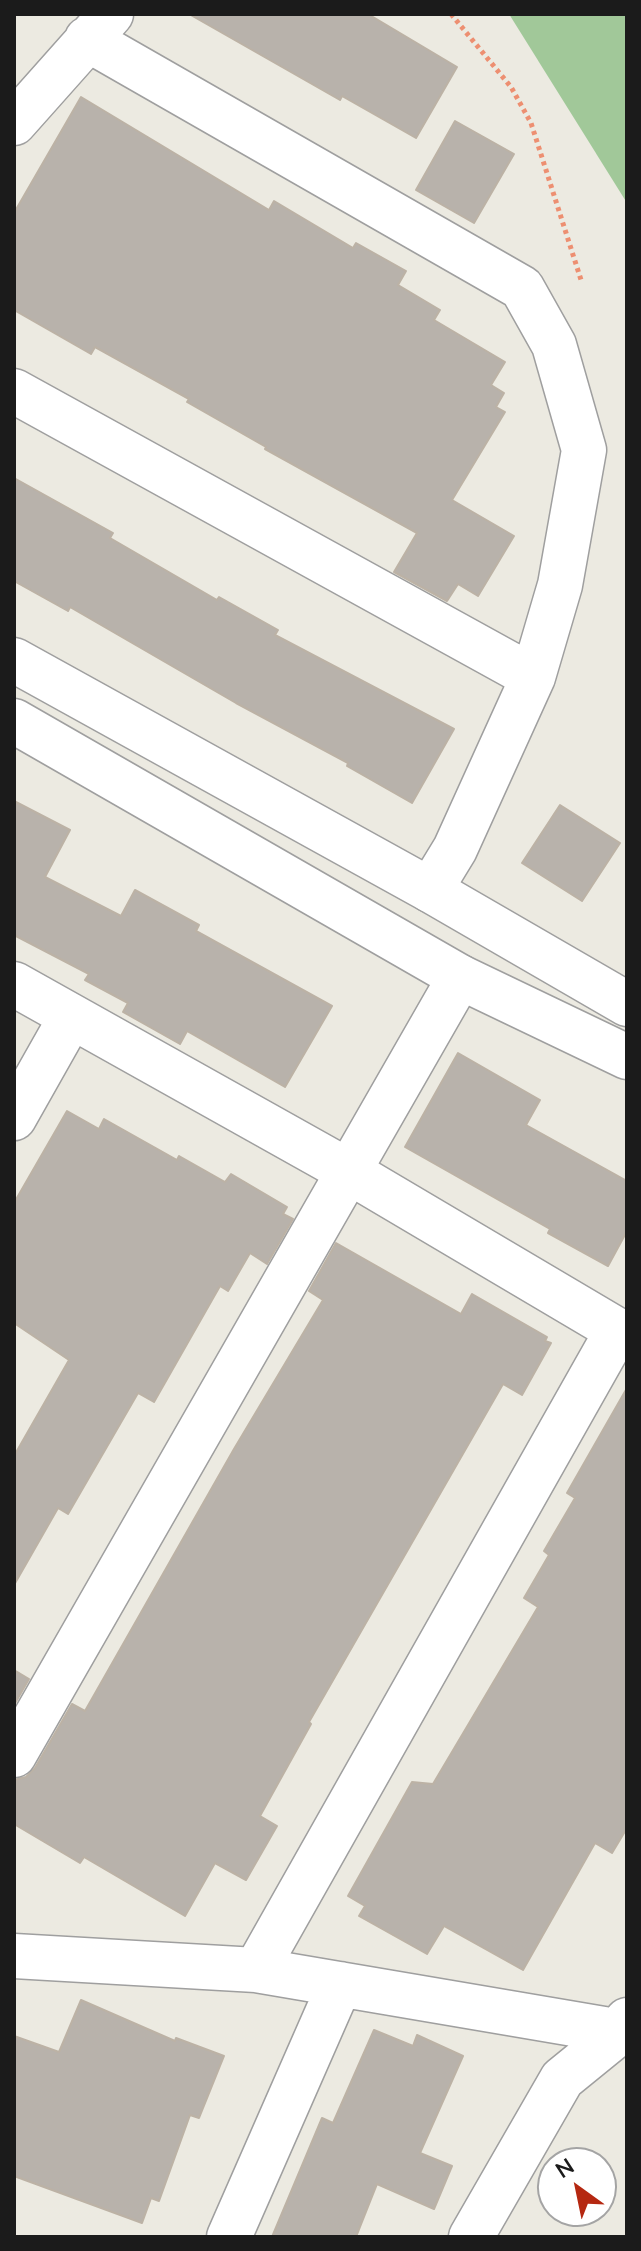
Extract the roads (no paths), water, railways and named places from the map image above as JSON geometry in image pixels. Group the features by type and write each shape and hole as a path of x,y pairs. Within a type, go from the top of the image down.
{"street":[{"path":"14,123 99,27 522,288 554,345 584,450 560,585 533,677 455,849 430,890"},
{"path":"14,391 533,677"},
{"path":"14,660 430,890 627,1004"},
{"path":"18,731 460,977 627,1057"},
{"path":"14,1755 460,977"},
{"path":"14,984 348,1171 622,1334 256,1970"},
{"path":"14,1118 71,1017"},
{"path":"14,1956 256,1970 625,2028"},
{"path":"229,2237 340,1984"},
{"path":"471,2237 562,2079 625,2028"}]}
